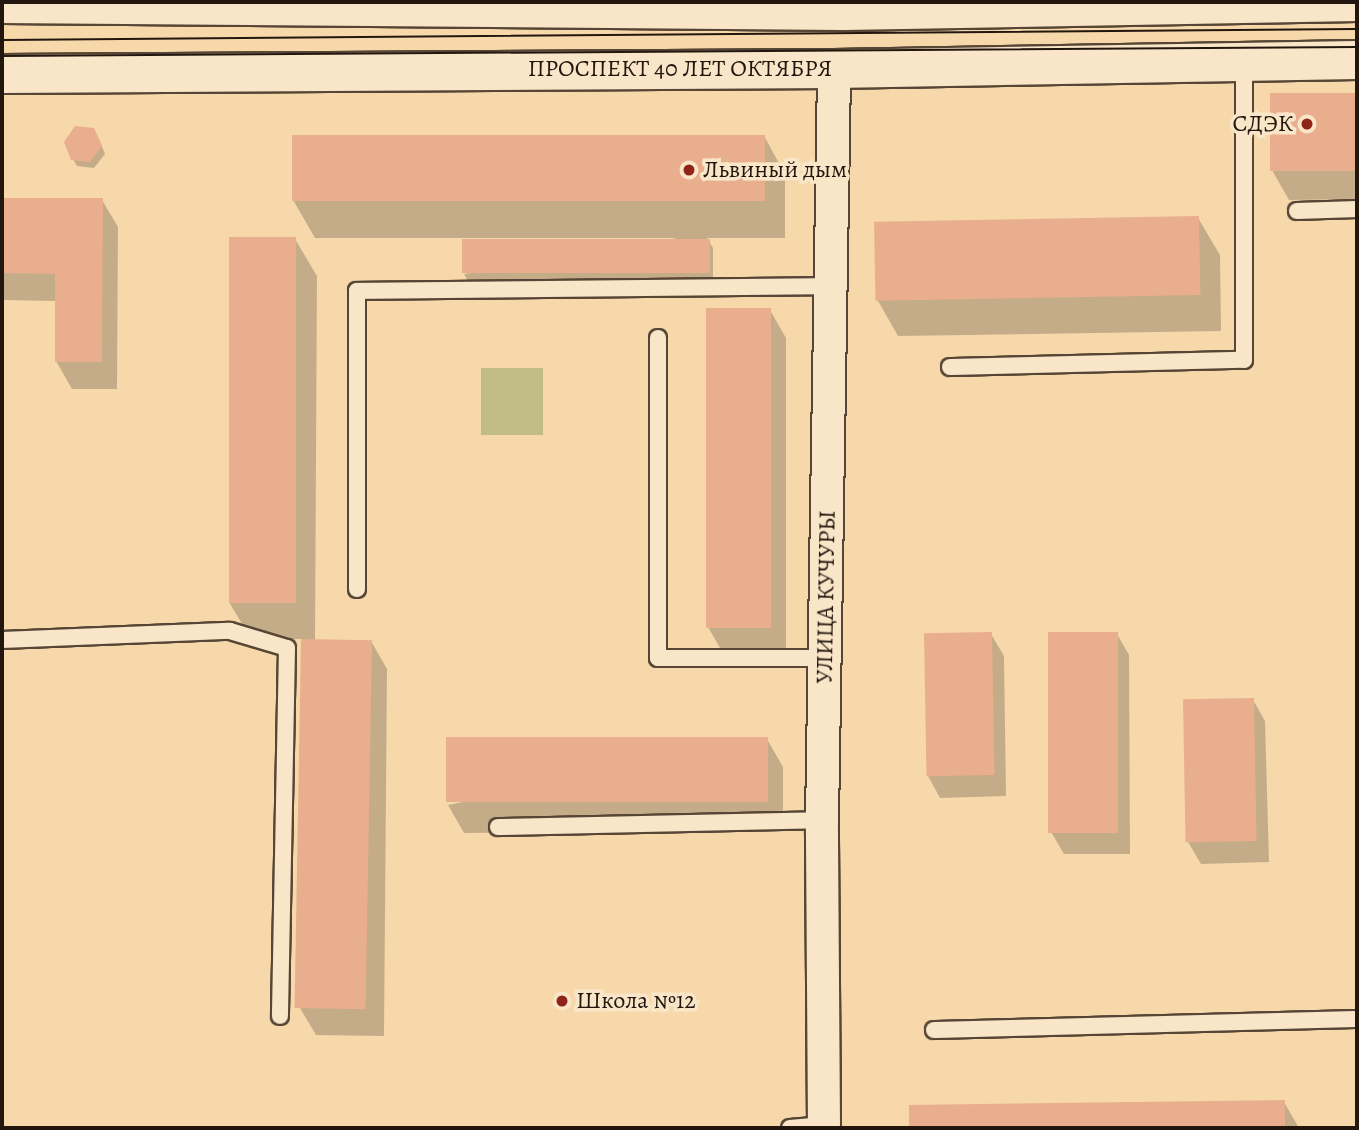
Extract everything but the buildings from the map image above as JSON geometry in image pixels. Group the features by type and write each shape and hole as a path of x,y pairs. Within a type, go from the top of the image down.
{"street":[{"path":"2,4 843,6 1357,2"},
{"name":"ПРОСПЕКТ 40 ЛЕТ ОКТЯБРЯ","path":"2,74 834,69 1357,60"},
{"name":"УЛИЦА КУЧУРЫ","path":"824,1125 822,820 834,286 834,69"}],"lane":[{"path":"950,367 1244,360 1244,62"},
{"path":"1297,211 1357,209"},
{"path":"357,589 357,291 834,286"},
{"path":"658,338 658,658 824,658"},
{"path":"2,640 230,631 287,648 280,1016"},
{"path":"498,827 822,820"},
{"path":"934,1030 1357,1019"},
{"path":"790,1128 824,1125"}],"shaded area":[{"path":"481,368 543,368 543,435 481,435"}],"tram line":[{"path":"2,40 1357,29"},
{"path":"2,56 1357,47"}],"place":[{"name":"СДЭК","path":"1307,124"},
{"name":"Львиный дым","path":"689,170"},
{"name":"Школа №12","path":"562,1001"}]}
